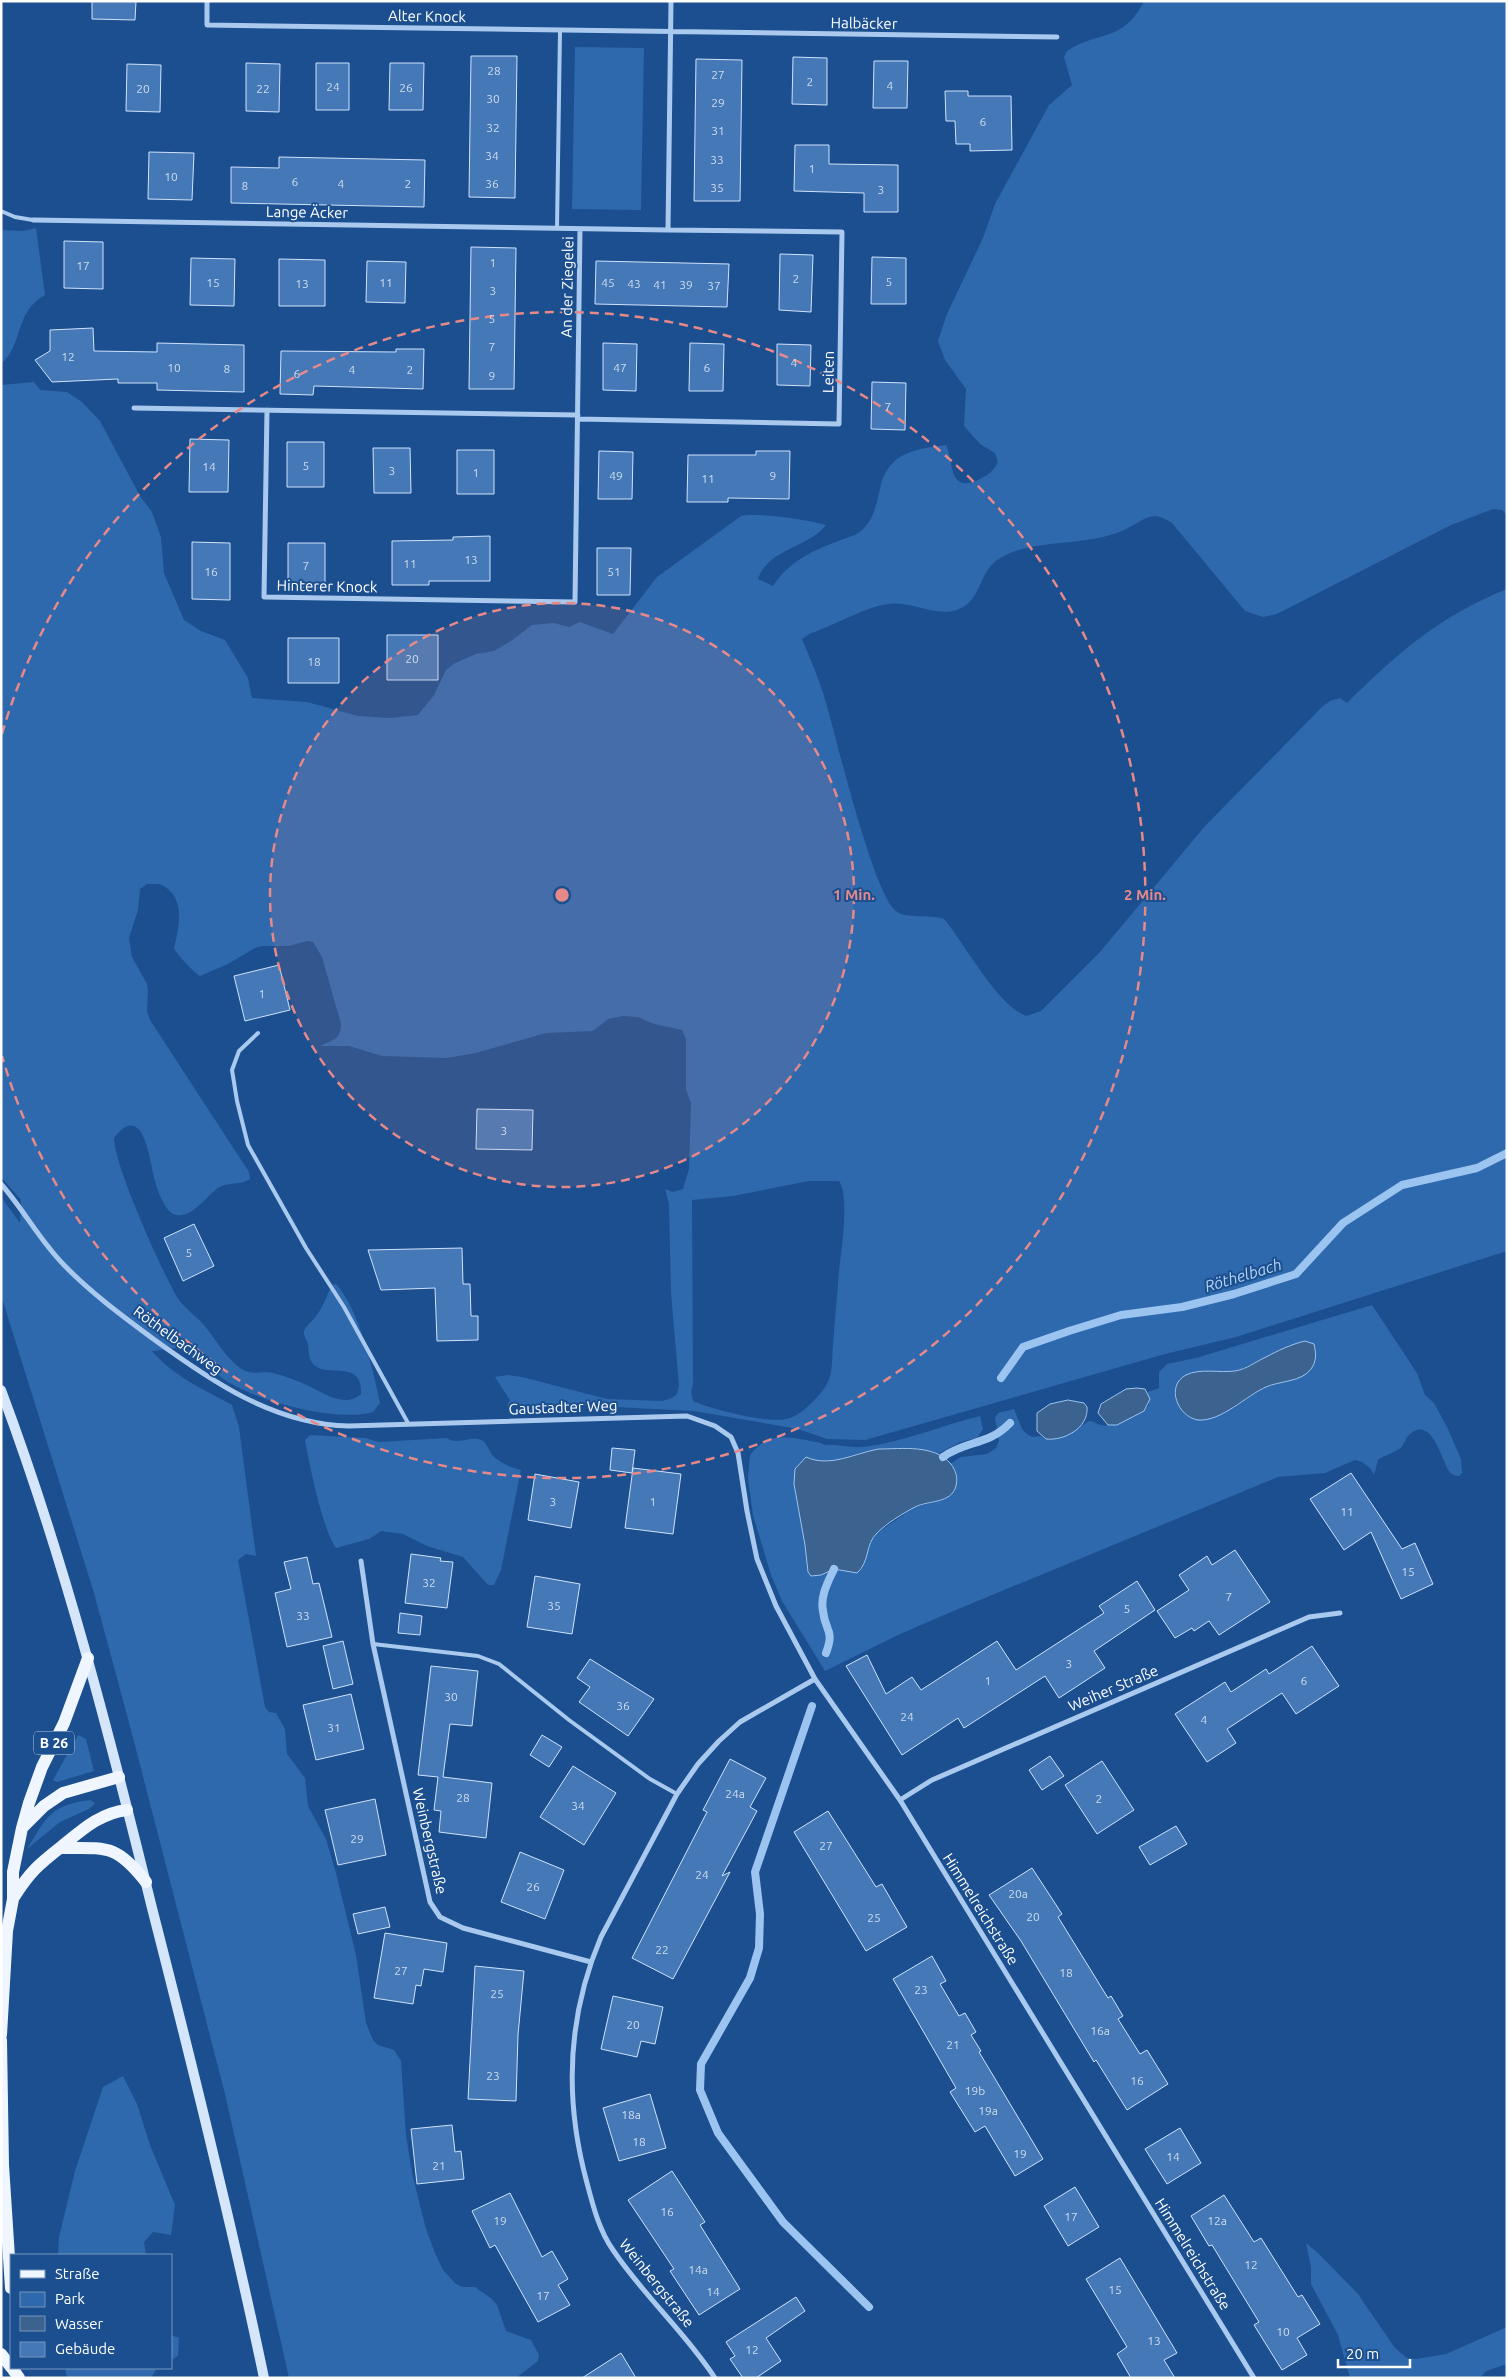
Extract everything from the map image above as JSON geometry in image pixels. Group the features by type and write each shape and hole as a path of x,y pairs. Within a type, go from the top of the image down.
{"main road":[{"name":"B 26","path":"1,2035 7,1931 13,1899 13,1872 22,1828 39,1776 64,1723 88,1658"},
{"path":"22,1828 44,1806 62,1793 119,1777"},
{"name":"B 26","path":"13,1899 38,1864 61,1848 90,1823 116,1811 127,1810"},
{"path":"61,1848 112,1850 129,1861 146,1882"},
{"path":"1,2040 2,2165 10,2274"},
{"path":"1,2354 10,2365"}],"street":[{"name":"Alter Knock","path":"207,1 207,25 670,32"},
{"path":"668,230 671,1"},
{"name":"Halbäcker","path":"670,32 1057,37"},
{"name":"Lange Äcker","path":"33,220 580,229"},
{"name":"An der Ziegelei","path":"575,602 580,229 668,230"},
{"name":"Leiten","path":"578,417 839,424 842,232 668,230"},
{"path":"134,408 578,417"},
{"name":"Hinterer Knock","path":"267,410 264,598 575,602"},
{"name":"Röthelbachweg","path":"1,1184 36,1233 64,1266 110,1307 205,1377 238,1396 298,1418 328,1425 391,1424"},
{"path":"1,1390 28,1463 88,1658 219,2174 264,2378"},
{"name":"Gaustadter Weg","path":"391,1424 687,1416 715,1426 731,1437"},
{"name":"Himmelreichstraße","path":"731,1437 738,1453 746,1511 757,1559 776,1606 815,1679 900,1800 1254,2378"},
{"name":"Weinbergstraße","path":"361,1560 373,1644 430,1902 440,1917 463,1928 591,1962"},
{"name":"Weiher Straße","path":"900,1800 932,1780 1309,1617 1340,1613"},
{"name":"Weinbergstraße","path":"715,2378 701,2357 612,2249 595,2213 578,2149 572,2104 572,2060 579,2000 601,1937 677,1794 698,1764 740,1722 815,1679"}],"lane":[{"path":"557,228 560,30"},
{"path":"1,212 33,220"},
{"path":"258,1032 239,1051 232,1070 248,1145 273,1192 344,1308 408,1423"},
{"path":"373,1644 478,1656 499,1664 569,1720 650,1779 677,1794"}],"green space":[{"path":"1144,1 1507,1 1507,515 1502,510 1493,509 1451,525 1277,614 1263,617 1245,611 1172,523 1154,516 1113,534 1025,548 1010,553 990,566 971,601 957,610 940,612 906,605 889,604 860,612 811,633 802,639 824,696 866,844 876,874 887,898 896,911 905,915 944,919 993,987 1015,1009 1026,1016 1041,1011 1100,952 1205,826 1322,707 1330,701 1340,698 1347,703 1421,637 1460,611 1507,589 1507,1251 1236,1337 1165,1354 865,1440 827,1439 798,1429 694,1411 595,1406 507,1406 510,1400 495,1377 508,1375 522,1377 607,1399 662,1401 672,1398 677,1394 679,1386 671,1293 669,1204 665,1189 673,1192 683,1189 689,1169 691,1103 686,1090 686,1039 682,1030 654,1024 638,1017 623,1016 608,1019 593,1031 546,1033 476,1053 447,1058 382,1056 349,1046 320,1046 338,1036 341,1024 322,957 313,942 307,941 289,946 263,946 255,948 228,964 200,976 174,948 178,931 179,913 178,904 174,896 160,884 147,884 140,889 138,910 129,938 132,957 147,984 147,1011 150,1020 249,1172 250,1179 218,1188 198,1207 186,1214 173,1214 164,1204 153,1173 148,1150 139,1130 133,1126 124,1128 114,1138 116,1152 130,1193 161,1265 180,1301 203,1324 225,1353 240,1368 253,1373 268,1372 278,1374 300,1382 328,1396 348,1400 361,1394 360,1383 356,1376 343,1371 319,1368 313,1364 309,1357 304,1333 320,1311 332,1285 336,1284 352,1308 364,1340 380,1403 373,1412 357,1415 317,1412 295,1407 253,1394 222,1378 213,1371 203,1353 198,1349 182,1348 152,1351 179,1375 232,1405 239,1427 256,1556 246,1554 238,1560 265,1707 269,1712 276,1713 285,1729 287,1754 305,1778 308,1806 326,1839 356,1955 366,2023 373,2040 378,2045 394,2050 401,2061 406,2135 412,2173 426,2229 435,2253 443,2270 455,2283 462,2287 475,2287 492,2299 497,2305 506,2331 531,2340 539,2355 538,2361 516,2378 289,2378 225,2094 131,1730 94,1593 1,1295 1,1197 20,1223 21,1200 1,1177 1,385 34,382 40,390 67,392 82,402 100,421 140,496 152,512 161,537 164,573 184,620 201,631 225,640 248,678 252,698 307,702 358,716 390,718 418,715 434,695 446,670 455,663 476,654 494,651 532,625 554,623 569,627 580,622 613,634 657,577 741,516 784,517 826,525 809,539 770,561 763,569 758,579 773,586 779,577 803,557 854,535 866,526 876,506 884,477 889,467 904,455 923,448 946,445 953,473 956,479 961,482 968,483 978,480 992,471 998,462 995,453 980,444 964,426 966,389 945,360 938,341 947,314 983,238 995,204 1049,105 1072,85 1064,57 1067,51 1090,40 1119,30 1128,24","holes":["809,1181 839,1181 844,1199 844,1225 832,1368 825,1387 817,1398 801,1412 781,1420 741,1415 693,1401 691,1392 693,1384 692,1200 733,1196"]},
{"path":"575,47 644,48 641,210 572,209"},
{"path":"36,228 45,295 28,310 13,347 1,364 1,230 24,231"},
{"path":"1372,1305 1417,1373 1425,1395 1434,1403 1448,1429 1461,1459 1462,1473 1458,1476 1450,1472 1430,1435 1424,1430 1418,1430 1408,1436 1399,1449 1378,1460 1374,1475 1370,1468 1362,1462 1355,1460 1325,1473 1278,1477 951,1612 898,1635 825,1671 782,1601 771,1575 753,1515 748,1478 750,1455 765,1441 782,1437 824,1445 863,1447 907,1438 980,1416 983,1429 977,1438 960,1442 938,1454 929,1451 865,1452 831,1462 815,1461 794,1484 808,1572 821,1575 834,1569 857,1573 864,1564 872,1539 877,1533 915,1507 942,1500 957,1482 956,1474 950,1464 961,1457 987,1454 996,1448 999,1441 995,1418 998,1413 1014,1409 1022,1429 1027,1434 1032,1437 1041,1436 1045,1439 1067,1435 1089,1421 1101,1425 1113,1425 1140,1413 1149,1405 1148,1392 1159,1388 1159,1372 1167,1364 1196,1358","holes":["1300,1342 1311,1370 1294,1379 1263,1388 1236,1406 1216,1415 1181,1409 1174,1392 1201,1372 1237,1371"]},
{"path":"310,1435 365,1438 379,1442 447,1438 454,1441 478,1439 485,1443 496,1459 521,1470 501,1570 494,1585 488,1585 463,1557 427,1546 403,1534 381,1531 369,1539 336,1548 326,1527 313,1480 305,1440"},
{"path":"78,1735 86,1739 94,1771 57,1782 53,1780"},
{"path":"90,1800 95,1803 89,1809 60,1822 27,1849 51,1814 66,1805"},
{"path":"123,2076 137,2104 150,2145 175,2205 171,2235 153,2232 144,2242 146,2254 58,2254 59,2237 75,2171 103,2087"},
{"path":"1306,2243 1358,2294 1395,2348 1407,2358 1416,2359 1446,2354 1507,2327 1507,2364 1486,2371 1480,2378 1350,2378 1338,2335 1311,2284 1311,2267"},
{"path":"172,2335 179,2338 178,2356 172,2359"},
{"path":"65,2369 156,2369 151,2378 67,2378"}],"water":[{"path":"1305,1341 1314,1344 1315,1357 1311,1369 1302,1376 1266,1387 1216,1417 1198,1420 1191,1418 1180,1407 1175,1393 1176,1386 1186,1375 1197,1372 1239,1370 1285,1348"},
{"path":"1126,1389 1145,1389 1150,1399 1144,1411 1117,1425 1108,1425 1098,1413 1101,1404"},
{"path":"1068,1400 1084,1403 1087,1407 1087,1414 1084,1421 1074,1432 1060,1438 1046,1439 1037,1431 1037,1413 1050,1404"},
{"path":"907,1448 936,1453 951,1464 954,1469 957,1483 953,1492 945,1499 915,1507 881,1529 873,1537 864,1564 857,1573 834,1569 821,1575 811,1576 808,1572 794,1484 795,1469 806,1457 824,1461 842,1459 879,1449"}],"building":[{"path":"92,1 136,1 135,20 92,19"},
{"path":"471,56 517,56 515,198 469,197"},
{"path":"793,57 827,58 827,105 792,104"},
{"path":"696,59 742,60 740,201 694,201"},
{"path":"874,61 908,61 907,108 873,108"},
{"path":"246,63 280,64 279,112 246,111"},
{"path":"316,63 349,63 349,110 316,110"},
{"path":"390,63 424,63 423,110 389,110"},
{"path":"127,64 161,65 160,112 126,111"},
{"path":"945,91 968,91 968,96 1011,96 1012,150 970,151 970,144 956,144 955,121 946,121"},
{"path":"795,145 829,145 829,164 898,165 898,212 864,212 864,193 794,191"},
{"path":"149,152 194,153 192,200 148,199"},
{"path":"279,157 425,160 424,207 231,203 231,167 279,168"},
{"path":"64,241 103,242 103,289 64,288"},
{"path":"471,247 516,248 514,389 469,389"},
{"path":"780,254 813,255 811,312 779,310"},
{"path":"872,257 906,258 906,304 871,304"},
{"path":"191,258 235,259 234,306 190,305"},
{"path":"279,259 325,260 325,306 279,306"},
{"path":"367,261 406,262 405,303 366,302"},
{"path":"596,261 729,264 727,307 595,304"},
{"path":"93,328 94,351 157,352 157,343 244,345 244,392 157,390 157,383 118,383 118,379 52,382 35,360 50,351 50,330"},
{"path":"603,343 637,344 636,391 603,390"},
{"path":"690,343 724,344 723,391 689,391"},
{"path":"777,344 811,345 810,386 777,385"},
{"path":"396,349 424,349 423,389 314,386 313,395 280,394 281,351 396,352"},
{"path":"872,382 906,383 905,430 871,429"},
{"path":"190,439 229,440 228,492 189,492"},
{"path":"287,442 324,442 324,487 287,487"},
{"path":"373,448 410,448 411,493 374,493"},
{"path":"457,450 494,450 494,494 457,494"},
{"path":"599,451 633,452 632,499 598,499"},
{"path":"756,451 790,451 789,499 728,498 728,502 687,502 688,455 756,455"},
{"path":"490,536 490,581 429,581 429,585 392,585 392,541 453,540 453,537"},
{"path":"192,542 230,543 230,600 192,599"},
{"path":"288,543 325,543 325,588 288,588"},
{"path":"597,548 631,548 630,595 597,595"},
{"path":"387,635 438,635 438,680 387,680"},
{"path":"288,638 339,638 339,683 288,683"},
{"path":"279,965 290,1010 245,1021 234,976"},
{"path":"477,1109 533,1110 532,1150 476,1149"},
{"path":"194,1224 214,1266 183,1281 164,1238"},
{"path":"462,1248 463,1284 470,1284 471,1316 478,1316 478,1340 437,1341 435,1288 381,1290 368,1250"},
{"path":"612,1448 635,1450 632,1473 610,1470"},
{"path":"633,1468 681,1474 673,1534 625,1528"},
{"path":"1351,1473 1402,1549 1415,1543 1433,1584 1401,1599 1371,1532 1344,1550 1310,1499"},
{"path":"535,1474 579,1482 571,1528 528,1520"},
{"path":"1235,1550 1270,1602 1219,1635 1209,1621 1194,1631 1192,1628 1175,1638 1157,1611 1189,1590 1179,1575 1207,1556 1212,1565"},
{"path":"411,1554 441,1558 440,1561 453,1562 447,1608 405,1603"},
{"path":"307,1557 313,1584 319,1583 332,1637 287,1647 275,1593 291,1589 284,1562"},
{"path":"535,1576 580,1584 572,1634 527,1627"},
{"path":"1137,1581 1155,1610 1094,1651 1105,1668 1059,1698 1045,1676 964,1728 958,1718 902,1755 846,1666 867,1655 886,1694 912,1677 921,1690 997,1641 1016,1670 1104,1613 1099,1606"},
{"path":"400,1613 422,1616 420,1635 398,1633"},
{"path":"343,1641 353,1684 333,1689 323,1646"},
{"path":"1312,1646 1339,1686 1296,1714 1282,1693 1227,1729 1236,1743 1207,1762 1175,1714 1225,1682 1231,1692 1266,1669 1269,1674"},
{"path":"590,1659 654,1699 628,1736 579,1702 590,1687 577,1678"},
{"path":"431,1666 478,1671 472,1726 450,1724 443,1777 492,1783 486,1838 439,1832 441,1811 434,1810 438,1777 418,1775"},
{"path":"351,1694 364,1749 316,1760 303,1705"},
{"path":"542,1735 562,1747 549,1767 530,1755"},
{"path":"1050,1756 1064,1776 1042,1790 1029,1770"},
{"path":"730,1759 766,1778 750,1807 757,1811 722,1876 730,1872 673,1979 632,1958 707,1812 703,1810"},
{"path":"1102,1761 1134,1810 1097,1834 1065,1785"},
{"path":"573,1766 616,1793 584,1845 540,1817"},
{"path":"375,1799 386,1855 338,1865 325,1810"},
{"path":"828,1811 876,1887 882,1884 907,1927 866,1951 794,1832"},
{"path":"1176,1826 1187,1844 1150,1865 1139,1847"},
{"path":"520,1852 564,1870 545,1919 501,1902"},
{"path":"1032,1868 1062,1914 1058,1917 1108,1998 1111,1996 1123,2016 1118,2019 1140,2054 1147,2050 1168,2084 1127,2110 1096,2060 1094,2062 1021,1941 989,1895"},
{"path":"385,1907 390,1927 358,1934 353,1914"},
{"path":"385,1933 447,1943 443,1972 424,1969 421,1986 416,1985 413,2004 374,1998"},
{"path":"932,1956 946,1981 940,1984 959,2016 965,2013 976,2032 971,2035 981,2051 979,2052 1043,2159 1015,2176 985,2126 975,2132 950,2092 956,2088 893,1979"},
{"path":"475,1966 524,1971 518,2035 516,2101 468,2099"},
{"path":"613,1996 663,2007 655,2044 641,2041 637,2057 601,2049"},
{"path":"650,2094 666,2148 619,2161 603,2108"},
{"path":"452,2125 455,2152 461,2151 464,2179 417,2184 411,2129"},
{"path":"1180,2128 1201,2163 1167,2184 1145,2149"},
{"path":"672,2171 705,2222 700,2225 740,2289 699,2315 670,2271 674,2269 628,2200"},
{"path":"1075,2187 1099,2227 1068,2246 1044,2206"},
{"path":"510,2193 542,2257 552,2251 568,2279 558,2285 570,2305 538,2322 495,2245 490,2248 472,2211"},
{"path":"1224,2195 1254,2242 1261,2238 1298,2297 1302,2295 1320,2324 1297,2338 1307,2355 1282,2370 1254,2325 1259,2322 1212,2245 1209,2246 1191,2216"},
{"path":"1120,2258 1177,2353 1164,2360 1175,2378 1131,2378 1117,2354 1127,2347 1086,2279"},
{"path":"796,2297 805,2311 766,2338 781,2361 756,2378 743,2378 730,2359 735,2356 726,2342"},
{"path":"621,2353 636,2378 582,2378"}],"waterway":[{"name":"Röthelbach","path":"1001,1378 1023,1347 1121,1315 1182,1307 1234,1294 1296,1274 1343,1223 1402,1185 1477,1168 1507,1153"},
{"name":"Röthelbach","path":"943,1457 960,1448 993,1436 1010,1423"},
{"path":"826,1653 830,1635 822,1605 825,1589 834,1569"},
{"path":"812,1706 755,1872 760,1914 759,1948 750,1978 701,2064 700,2090 718,2133 783,2222 869,2307"}]}
